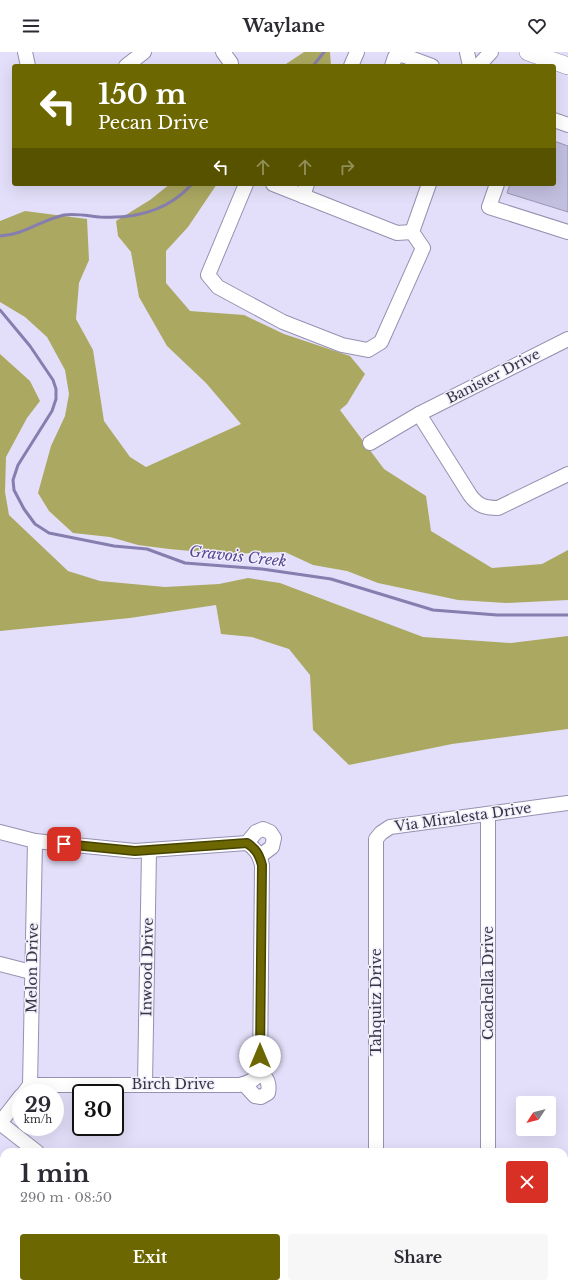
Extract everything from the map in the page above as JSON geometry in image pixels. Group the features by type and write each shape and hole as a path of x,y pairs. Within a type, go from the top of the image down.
{"main road":[{"path":"529,52 568,66"}],"street":[{"path":"25,52 28,64"},
{"path":"129,64 144,52"},
{"path":"223,52 231,64"},
{"path":"346,64 348,52"},
{"path":"352,64 357,52"},
{"path":"467,52 470,64"},
{"path":"480,64 491,52"},
{"path":"393,64 395,57 402,55 427,64"},
{"path":"556,121 568,125"},
{"path":"245,186 208,275 218,287 283,322 342,345 368,350 381,342 423,248 412,232"},
{"path":"284,186 305,190 397,233 412,232"},
{"path":"412,232 429,186"},
{"path":"496,186 489,207 568,232"},
{"name":"Banister Drive","path":"370,443 419,414 568,339"},
{"path":"419,414 476,504 485,508 498,508 568,474"},
{"name":"Via Miralesta Drive","path":"376,852 376,839 381,833 390,827 488,815 568,803"},
{"name":"Coachella Drive","path":"488,815 488,1148"},
{"path":"0,832 35,841 135,851 149,851"},
{"name":"Melon Drive","path":"27,1084 35,841"},
{"name":"Birch Drive","path":"64,1087 253,1078 262,865 254,849 149,851"},
{"name":"Inwood Drive","path":"145,1084 149,851"},
{"name":"Tahquitz Drive","path":"376,852 376,1148"},
{"path":"0,964 31,972"},
{"path":"12,1108 0,1123 21,1147"}],"shaded area":[{"path":"304,52 330,52 331,64 286,64"},
{"path":"168,186 216,186 188,227 166,251 166,283 190,311 244,315 284,334 350,356 365,374 347,404 340,410 384,469 426,496 431,531 492,568 542,564 568,550 568,600 506,603 458,600 378,583 347,571 313,565 285,552 224,554 138,545 110,537 73,533 49,511 38,493 51,446 65,416 69,394 65,370 47,337 25,317 0,302 0,221 25,211 87,219 89,260 79,283 76,319 93,350 104,421 130,457 146,467 241,424 206,383 167,346 139,297 131,252 118,236 116,221 150,200"},
{"path":"0,354 30,381 40,401 27,418 6,457 5,492 9,515 68,571 100,581 165,587 219,584 248,578 280,583 423,637 511,643 568,636 568,729 452,744 349,765 313,730 310,675 289,649 252,637 221,634 216,605 130,618 0,631"}],"building":[{"path":"556,142 568,146 568,212 507,193 509,186 556,186"}],"waterway":[{"path":"315,64 324,52"},
{"path":"0,236 17,233 56,217 68,214 100,217 139,215 162,207 173,201 190,186"},
{"name":"Gravois Creek","path":"0,310 30,346 53,380 56,389 56,399 52,411 18,465 13,480 14,490 24,509 35,524 49,533 114,546 147,549 185,563 262,569 331,579 433,610 497,615 568,615"}],"route":[{"path":"64,844 135,851 166,850 247,843 254,848 260,856 262,865 260,1056"}]}
